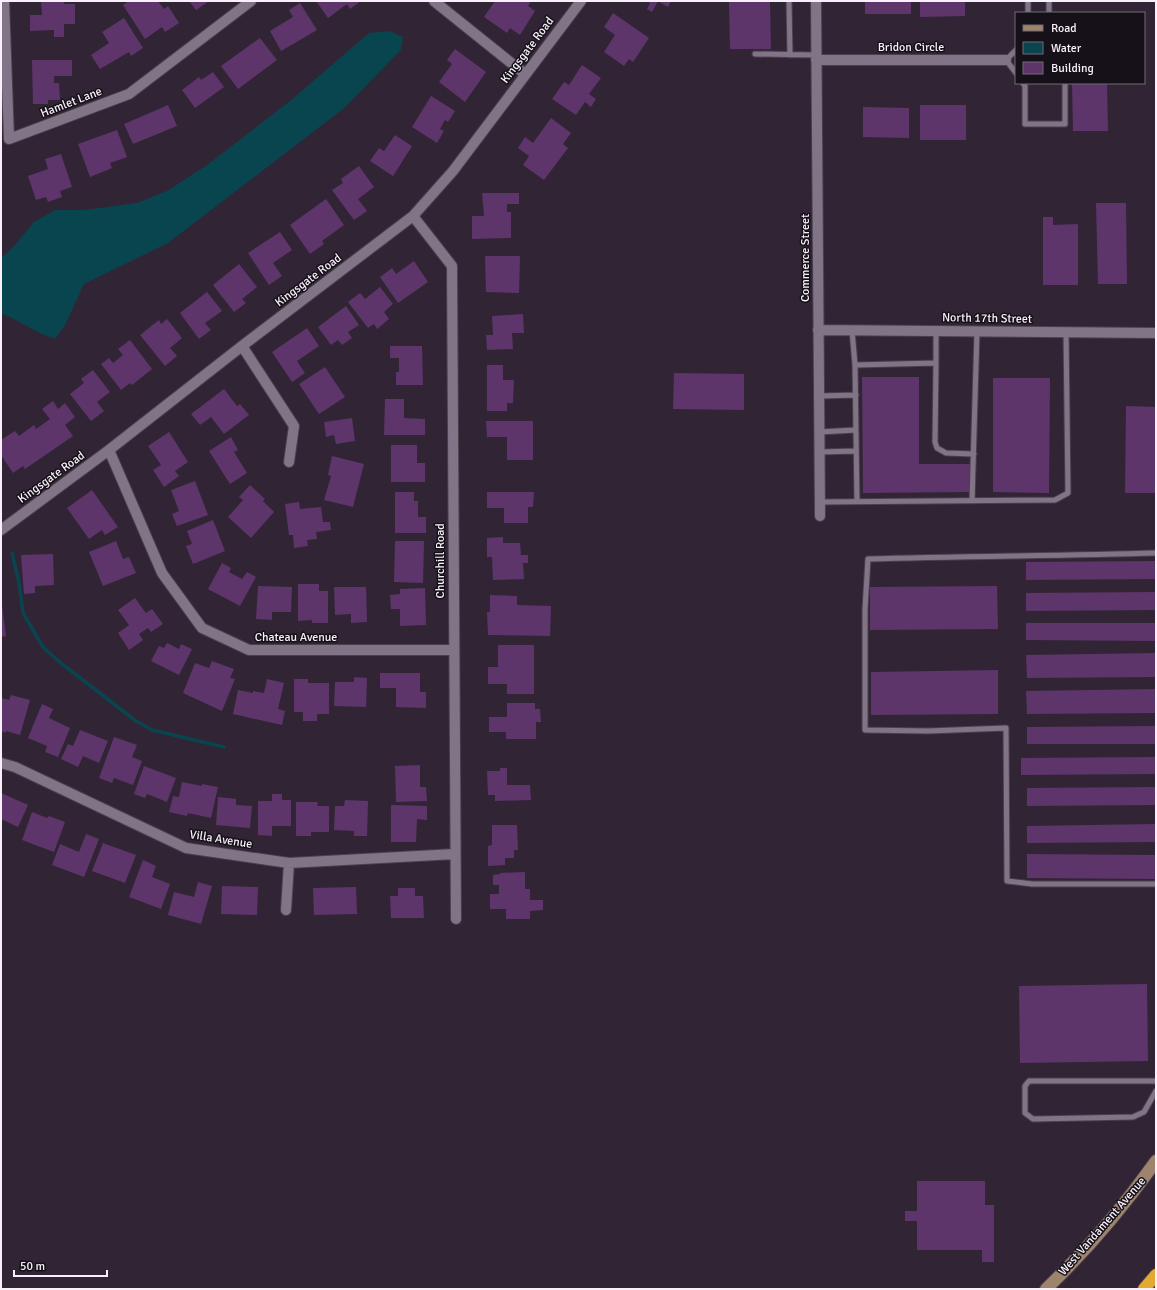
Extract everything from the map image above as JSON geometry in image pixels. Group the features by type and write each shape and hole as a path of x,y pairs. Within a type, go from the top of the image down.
{"highway":[{"path":"1144,1289 1156,1275"}],"street":[{"name":"Hamlet Lane","path":"4,1 9,139 129,94 251,1"},
{"path":"434,1 525,74"},
{"name":"Kingsgate Road","path":"1,530 109,450 242,346 413,216 453,171 581,1"},
{"name":"Commerce Street","path":"816,1 820,516"},
{"name":"Bridon Circle","path":"816,58 1006,60"},
{"name":"Churchill Road","path":"413,216 452,266 453,650 456,919"},
{"name":"North 17th Street","path":"818,330 1156,333"},
{"path":"242,346 294,426 289,462"},
{"name":"Chateau Avenue","path":"109,450 162,573 202,628 249,650 453,650"},
{"name":"Villa Avenue","path":"1,763 15,767 186,848 289,863 455,854"},
{"path":"286,910 289,863"},
{"name":"West Vandament Avenue","path":"1046,1289 1112,1218 1156,1161"}],"lane":[{"path":"789,1 790,55"},
{"path":"1028,1 1028,12"},
{"path":"1049,1 1049,12"},
{"path":"1015,51 1006,60 1015,72"},
{"path":"754,54 790,55 816,58"},
{"path":"1026,84 1026,124 1065,124 1065,84"},
{"path":"852,330 856,395 857,501"},
{"path":"936,331 935,442 937,448 946,454 974,454"},
{"path":"972,501 977,331"},
{"path":"819,502 1055,500 1068,493 1066,332"},
{"path":"855,365 936,364"},
{"path":"819,396 856,395"},
{"path":"819,432 856,430"},
{"path":"819,452 856,451"},
{"path":"1156,553 868,559 864,609 864,730 928,731 1006,728 1007,881 1032,884 1156,884"},
{"path":"1156,1081 1029,1081 1025,1086 1025,1113 1033,1119 1133,1117 1144,1112 1156,1091"}],"water":[{"path":"390,31 403,37 401,50 343,109 168,243 84,284 65,325 55,339 1,314 1,258 14,246 34,222 55,210 84,210 137,203 167,191 207,165 290,101 369,33"}],"building":[{"path":"41,1 64,1 64,4 75,4 75,24 64,24 64,37 54,37 54,30 30,31 30,15 42,15"},
{"path":"129,1 158,1 164,9 168,6 179,23 165,32 162,27 145,39 123,5"},
{"path":"189,1 209,1 196,10"},
{"path":"316,1 361,1 350,9 347,4 328,18"},
{"path":"495,1 531,1 528,6 535,11 520,35 510,28 507,33 484,17"},
{"path":"646,1 658,1 652,12 647,9 650,3"},
{"path":"658,1 671,1 668,7"},
{"path":"729,1 770,1 771,49 730,49"},
{"path":"865,1 911,1 911,14 865,14"},
{"path":"920,1 965,1 965,16 920,17"},
{"path":"300,3 317,30 281,51 270,31 293,17 289,10"},
{"path":"613,13 649,38 633,62 629,59 624,66 604,52 615,35 604,27"},
{"path":"124,18 143,48 131,56 129,52 100,69 91,55 109,43 102,32"},
{"path":"260,38 277,60 238,89 221,66"},
{"path":"455,49 486,72 465,102 439,82 452,64 447,60"},
{"path":"32,60 72,60 72,76 54,76 54,83 59,83 60,100 48,100 48,104 33,104"},
{"path":"582,65 601,78 589,94 596,99 591,107 585,102 576,115 552,99 564,82 569,85"},
{"path":"213,72 224,87 195,108 182,90 199,77 201,80"},
{"path":"1072,84 1107,84 1108,131 1073,131"},
{"path":"431,96 455,111 448,122 445,120 440,129 444,131 437,143 412,127"},
{"path":"168,105 177,126 133,144 124,124"},
{"path":"920,105 966,105 966,140 920,140"},
{"path":"863,107 909,108 909,138 863,137"},
{"path":"551,118 571,133 563,144 568,148 544,180 523,165 529,156 518,148 525,137 533,143"},
{"path":"117,130 127,157 110,163 112,168 90,177 78,144"},
{"path":"395,135 412,146 393,176 370,161 379,148 384,151"},
{"path":"61,154 72,187 60,191 62,197 48,202 46,197 36,200 28,176 48,169 45,159"},
{"path":"359,166 374,187 358,199 367,211 354,220 332,190 343,183 341,179"},
{"path":"482,193 519,193 519,204 507,204 507,212 511,212 511,238 472,239 472,216 484,216"},
{"path":"326,199 344,225 322,241 324,244 310,254 290,225"},
{"path":"1096,203 1126,203 1127,284 1098,284"},
{"path":"1043,217 1053,217 1053,225 1078,224 1078,285 1043,285"},
{"path":"280,232 292,250 273,263 282,276 269,285 248,253"},
{"path":"485,256 520,256 519,293 486,292"},
{"path":"414,261 428,282 398,303 380,277 392,268 396,274"},
{"path":"239,264 257,287 242,299 246,303 234,312 213,285"},
{"path":"380,287 393,304 384,312 389,319 377,329 374,324 368,328 348,302 360,293 365,299"},
{"path":"207,292 222,311 205,323 211,330 199,339 180,313"},
{"path":"346,306 359,325 348,332 352,338 342,345 338,340 331,345 318,327"},
{"path":"523,314 524,333 512,333 513,349 487,350 486,335 493,335 492,316"},
{"path":"167,319 182,338 170,348 177,356 165,366 140,335 159,320 161,324"},
{"path":"307,328 319,346 297,361 305,373 292,382 272,352"},
{"path":"130,340 152,369 132,385 130,383 121,390 101,364 109,358 113,363 123,355 118,349"},
{"path":"390,346 422,346 423,385 396,385 396,372 399,372 399,358 390,358"},
{"path":"487,365 503,365 503,380 514,380 513,403 507,403 507,411 487,411"},
{"path":"325,367 345,397 319,414 299,384"},
{"path":"93,370 110,392 97,402 104,411 91,421 70,394 84,383 81,379"},
{"path":"674,373 744,374 744,410 673,409"},
{"path":"862,377 919,377 919,464 971,464 971,492 863,493"},
{"path":"993,378 1050,378 1049,493 993,492"},
{"path":"224,389 237,406 240,404 249,415 224,434 211,417 200,425 191,414"},
{"path":"385,399 404,399 404,418 425,419 425,435 384,435"},
{"path":"53,401 58,409 65,403 75,417 65,425 73,436 25,469 23,466 13,473 1,455 1,440 15,431 19,436 34,425 36,429 50,419 42,409"},
{"path":"1126,406 1156,407 1155,493 1125,493"},
{"path":"352,418 355,441 336,444 334,435 326,437 324,422"},
{"path":"486,421 533,421 533,460 507,460 507,437 487,437"},
{"path":"169,432 188,462 175,471 179,476 164,487 153,470 161,465 148,446"},
{"path":"231,437 238,450 234,452 247,473 230,484 209,451"},
{"path":"391,445 417,445 417,463 425,463 425,482 391,482"},
{"path":"332,456 364,464 353,507 324,500 331,476 328,475"},
{"path":"195,481 208,515 177,526 172,514 179,511 171,490"},
{"path":"250,485 265,499 263,501 274,512 251,538 228,517 243,500 239,497"},
{"path":"92,490 118,527 105,535 102,530 89,539 67,508"},
{"path":"395,492 414,492 414,501 418,501 418,517 426,517 426,533 395,533"},
{"path":"487,492 534,492 533,507 528,507 528,523 504,523 504,508 487,508"},
{"path":"299,502 300,509 321,507 323,522 330,522 331,530 316,532 317,539 307,540 308,546 294,548 293,535 289,535 285,504"},
{"path":"213,520 225,551 193,564 186,546 192,544 187,531"},
{"path":"503,537 503,543 520,543 521,555 528,555 528,563 523,563 524,579 493,580 492,557 487,557 487,538"},
{"path":"116,541 123,559 129,557 136,573 103,586 89,552"},
{"path":"395,541 424,541 423,583 394,582"},
{"path":"53,554 54,585 35,586 35,593 24,594 21,555"},
{"path":"1156,561 1156,579 1026,580 1026,562"},
{"path":"222,563 231,568 229,572 242,579 247,572 256,577 240,606 208,589"},
{"path":"298,584 319,584 319,591 328,591 328,623 312,623 312,620 298,621"},
{"path":"258,586 292,587 291,612 272,612 272,620 256,619"},
{"path":"997,586 998,629 870,630 870,587"},
{"path":"334,587 366,587 367,622 351,623 351,614 335,615"},
{"path":"425,588 426,625 400,626 400,609 391,609 390,595 400,594 400,589"},
{"path":"1156,592 1156,610 1026,611 1026,593"},
{"path":"490,595 517,596 517,605 551,606 550,636 488,635 487,612 490,612"},
{"path":"135,598 146,613 152,609 163,624 151,632 148,628 139,634 143,640 129,650 118,633 129,625 118,610"},
{"path":"2,605 6,636 1,637 1,606"},
{"path":"1026,623 1156,623 1156,641 1026,640"},
{"path":"167,643 179,649 181,644 192,649 179,675 151,661 159,646 164,648"},
{"path":"498,645 534,645 534,694 507,694 507,684 488,684 488,667 498,667"},
{"path":"1156,653 1156,677 1027,678 1026,655"},
{"path":"212,661 234,669 230,678 235,679 222,711 183,693 195,663 209,668"},
{"path":"998,670 998,714 871,715 871,672"},
{"path":"380,673 420,673 420,692 426,692 426,708 396,707 396,688 380,688"},
{"path":"354,677 367,678 366,707 334,706 335,682 354,682"},
{"path":"267,679 284,683 278,709 285,711 282,725 233,714 238,690 253,693 253,691 264,693"},
{"path":"294,679 308,679 308,683 329,683 329,714 317,714 317,721 303,721 303,712 294,712"},
{"path":"1156,689 1156,713 1027,714 1026,691"},
{"path":"11,695 30,700 20,735 1,731 1,698 9,700"},
{"path":"507,703 535,703 535,709 540,709 541,722 536,722 536,739 506,739 506,732 489,732 489,717 507,717"},
{"path":"42,704 53,709 49,718 70,728 58,757 45,752 47,746 28,738"},
{"path":"1156,726 1156,744 1027,744 1027,727"},
{"path":"80,730 108,741 99,763 83,756 78,767 61,759 68,744 73,746"},
{"path":"114,737 137,745 132,757 142,761 133,785 114,778 112,783 99,778"},
{"path":"1156,757 1156,774 1021,775 1021,758"},
{"path":"420,765 420,787 426,787 427,801 396,802 395,766"},
{"path":"144,766 176,778 167,802 147,794 145,798 134,794"},
{"path":"500,768 507,768 507,785 530,785 531,800 495,801 495,795 488,795 487,771 500,771"},
{"path":"182,782 202,786 202,784 218,787 211,818 188,813 187,816 169,812 173,796 179,797"},
{"path":"1156,787 1156,805 1027,806 1027,788"},
{"path":"1,793 28,805 18,827 1,819"},
{"path":"272,794 282,794 282,800 291,800 291,826 272,826 272,836 258,835 258,801 272,801"},
{"path":"218,797 236,799 236,805 252,806 250,828 216,825"},
{"path":"345,800 368,801 367,836 354,836 354,831 334,830 335,806 344,806"},
{"path":"296,802 318,802 317,806 329,806 329,832 311,832 311,836 296,836"},
{"path":"391,805 427,806 427,820 417,819 416,842 391,842"},
{"path":"32,812 47,818 49,816 65,822 54,852 22,840"},
{"path":"1156,824 1156,842 1027,843 1027,826"},
{"path":"492,825 517,825 518,850 514,850 514,858 505,858 505,865 488,866 488,846 492,845"},
{"path":"86,834 99,839 84,877 52,865 60,844 79,852"},
{"path":"103,843 136,855 125,883 92,871"},
{"path":"1027,854 1156,855 1156,879 1027,878"},
{"path":"143,860 156,866 152,877 170,884 161,909 129,897"},
{"path":"525,872 525,889 530,889 530,900 543,900 543,910 530,911 530,919 506,919 506,909 490,909 490,894 499,894 499,885 493,885 493,875 500,873"},
{"path":"198,882 212,886 201,924 168,915 174,892 194,897"},
{"path":"222,886 258,887 257,915 221,914"},
{"path":"356,887 357,914 314,915 313,888"},
{"path":"398,888 415,888 415,896 423,896 424,918 391,918 390,896 398,896"},
{"path":"1147,984 1148,1061 1020,1063 1019,986"},
{"path":"917,1181 985,1181 985,1205 994,1205 994,1262 982,1262 982,1250 917,1250 917,1221 905,1221 905,1211 917,1211"}],"waterway":[{"path":"12,553 19,583 23,613 43,647 57,660 136,721 152,730 224,747"}]}
